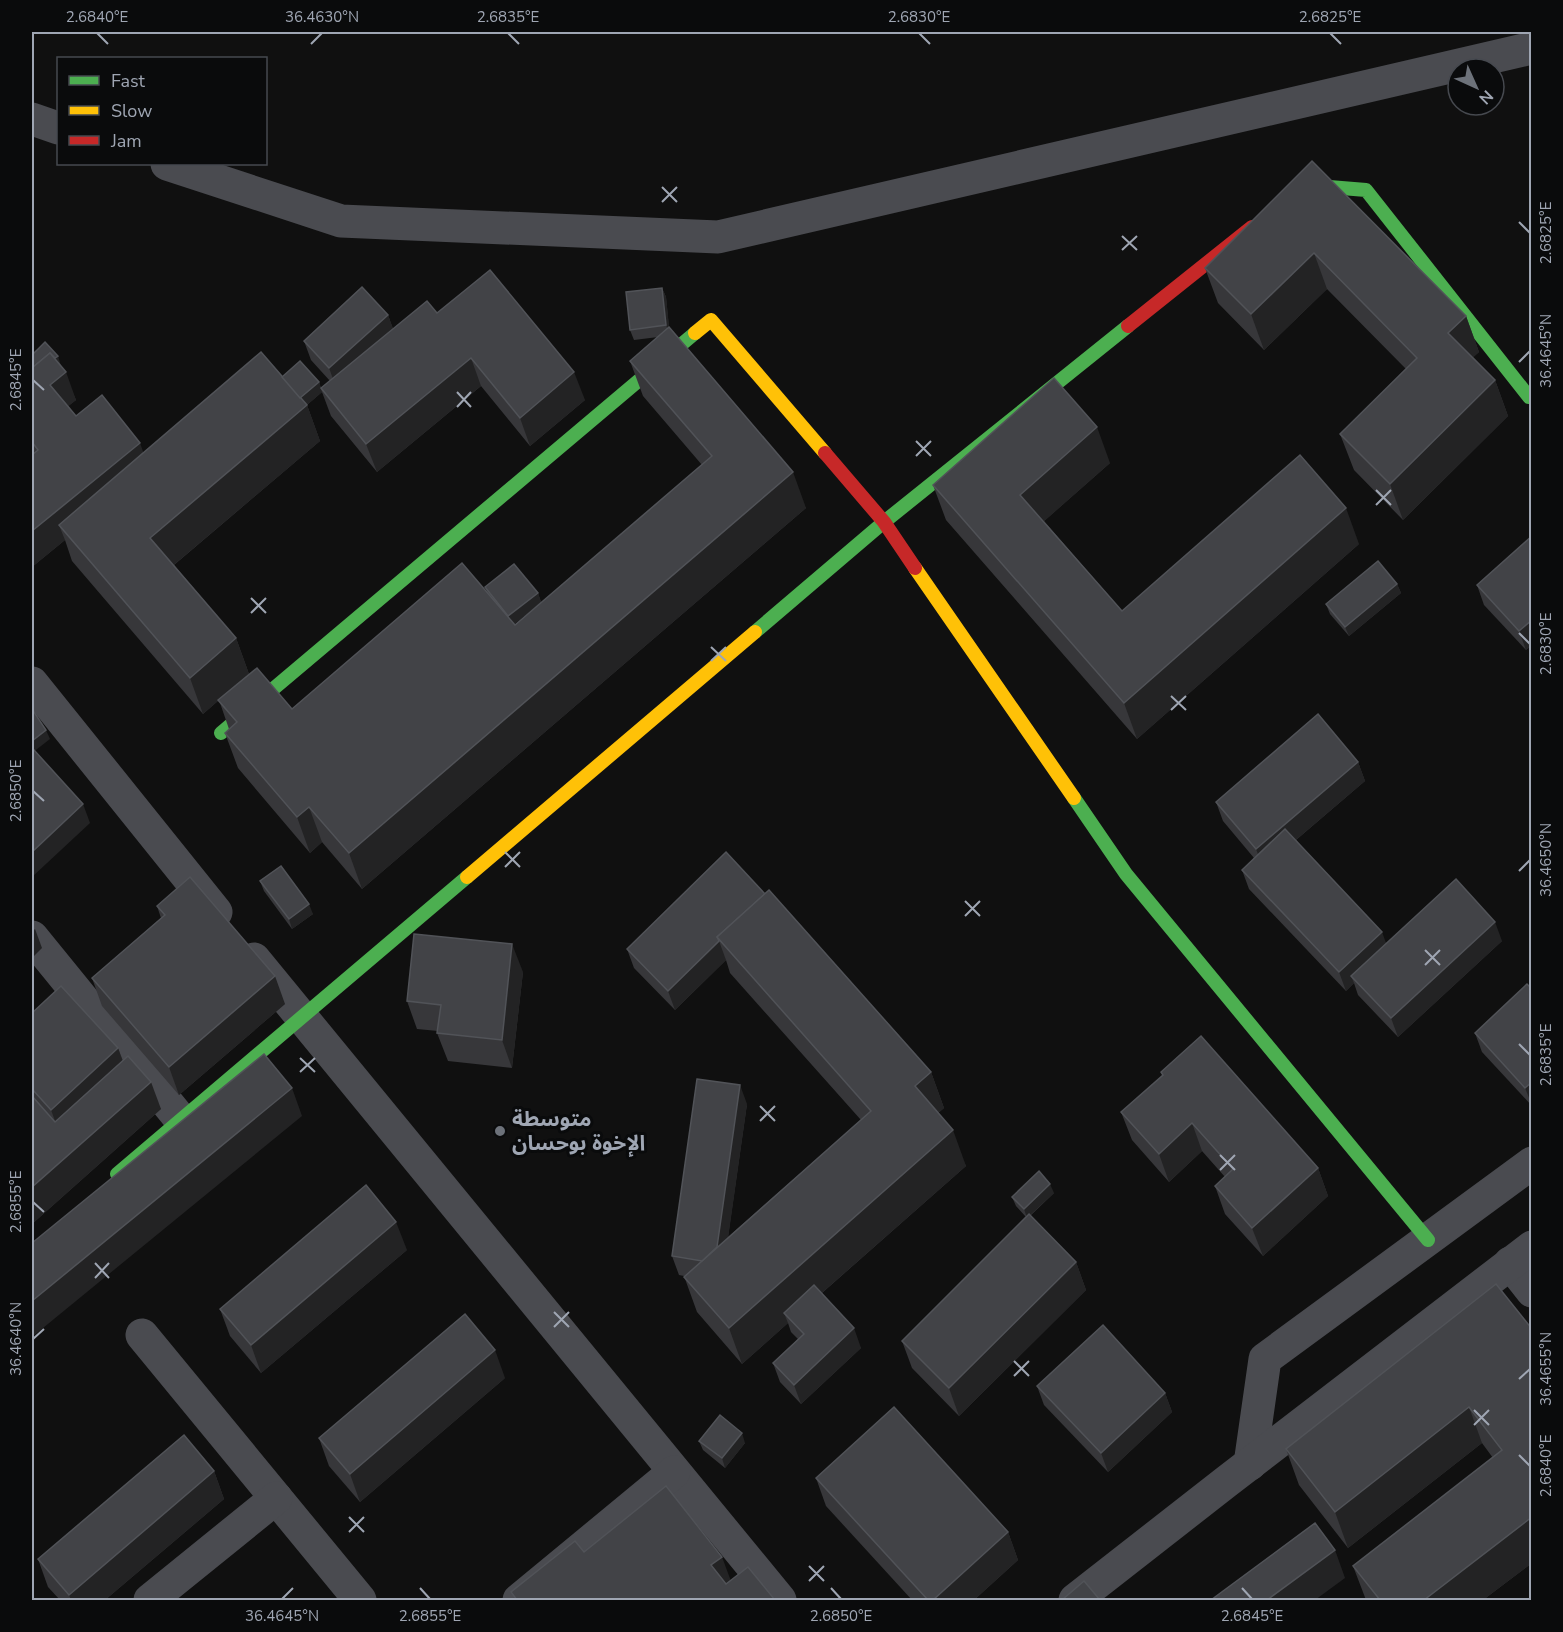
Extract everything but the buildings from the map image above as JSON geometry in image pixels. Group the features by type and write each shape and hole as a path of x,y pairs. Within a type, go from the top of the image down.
{"street":[{"path":"170,165 341,221 718,237 1532,48"},
{"path":"32,119 57,128"},
{"path":"1286,200 1305,185 1366,190 1529,397"},
{"path":"111,1179 884,522 1267,215"},
{"path":"221,733 711,320 884,522 1126,874 1428,1240"},
{"path":"32,683 302,1018 780,1600"},
{"path":"32,937 181,1120"},
{"path":"1250,1464 1265,1359 1532,1163"},
{"path":"1075,1600 1521,1255 1532,1292"},
{"path":"142,1335 360,1600"},
{"path":"519,1600 674,1472"},
{"path":"150,1600 276,1498"}],"traffic: fast":[{"path":"1295,192 1305,185 1366,190 1529,397"},
{"path":"755,632 884,522 1128,326"},
{"path":"221,733 695,333"},
{"path":"1074,798 1126,874 1428,1240"},
{"path":"117,1174 467,877"}],"traffic: slow":[{"path":"695,333 711,320 825,453"},
{"path":"915,568 1074,798"},
{"path":"467,877 755,632"}],"traffic: jam":[{"path":"1128,326 1252,227"},
{"path":"825,453 884,522 915,568"}],"place":[{"name":"متوسطة الإخوة بوحسان","path":"500,1131"}]}
